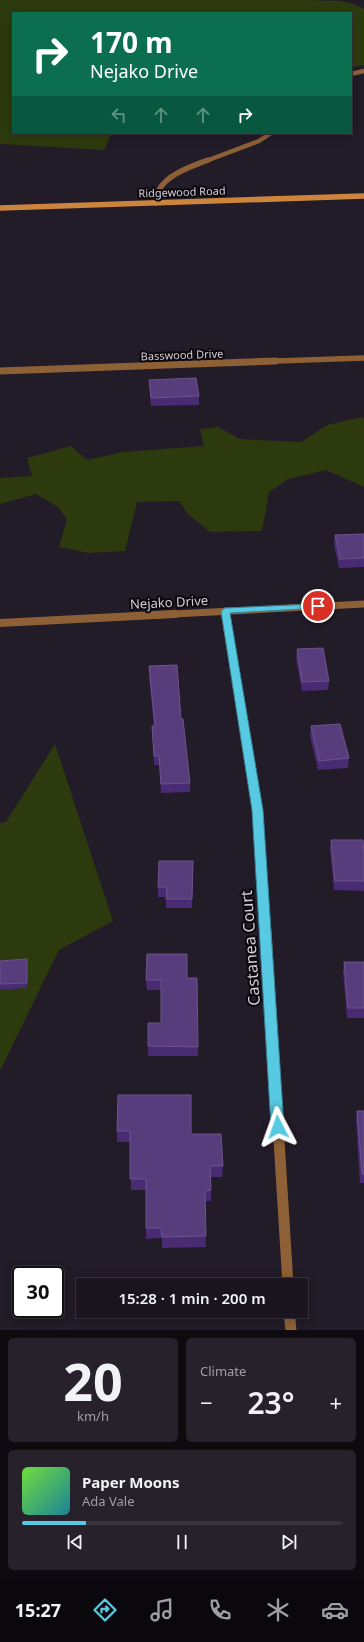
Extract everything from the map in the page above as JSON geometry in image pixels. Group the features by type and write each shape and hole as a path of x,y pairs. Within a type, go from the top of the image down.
{"main road":[{"name":"Ridgewood Road","path":"0,208 364,196"}],"street":[{"path":"352,74 364,71"},
{"path":"156,203 156,195 159,188 179,172 257,142 269,134"},
{"name":"Basswood Drive","path":"0,371 364,358"},
{"name":"Nejako Drive","path":"0,623 364,604"},
{"name":"Castanea Court","path":"225,611 258,810 288,1278"},
{"path":"289,1318 290,1330"}],"green space":[{"path":"0,0 304,0 341,1 354,4 364,9 364,65 352,67 352,12 12,12 12,134 112,134 104,150 0,144"},
{"path":"362,417 364,419 364,487 326,470 288,479 269,492 262,531 210,532 188,514 179,501 137,502 125,551 89,553 59,547 67,519 58,507 36,494 0,504 0,478 32,476 27,458 71,446 87,460 123,452 204,446 200,429 218,427 240,439 301,442 327,425"},
{"path":"55,744 113,921 59,950 0,1071 0,823 6,822"}],"building":[{"path":"196,378 199,396 151,398 149,380"},
{"path":"364,534 364,558 340,559 335,535"},
{"path":"323,648 329,681 302,682 297,649"},
{"path":"177,665 181,719 183,719 190,783 161,784 159,756 154,756 152,726 155,726 149,666"},
{"path":"340,724 349,758 319,761 311,726"},
{"path":"331,840 363,840 364,881 335,881"},
{"path":"159,861 193,861 192,899 166,899 167,887 158,887"},
{"path":"147,954 187,954 187,978 197,978 198,1047 148,1046 148,1023 161,1023 161,980 146,980"},
{"path":"27,959 27,983 0,984 0,961"},
{"path":"344,962 364,962 364,1008 348,1008"},
{"path":"118,1095 191,1095 191,1134 221,1134 223,1166 210,1166 211,1190 205,1191 206,1236 162,1237 161,1228 146,1228 146,1179 130,1179 130,1131 117,1131"},
{"path":"357,1111 364,1111 364,1174 362,1174"}],"route":[{"path":"278,1127 258,810 225,611 318,606"}]}
